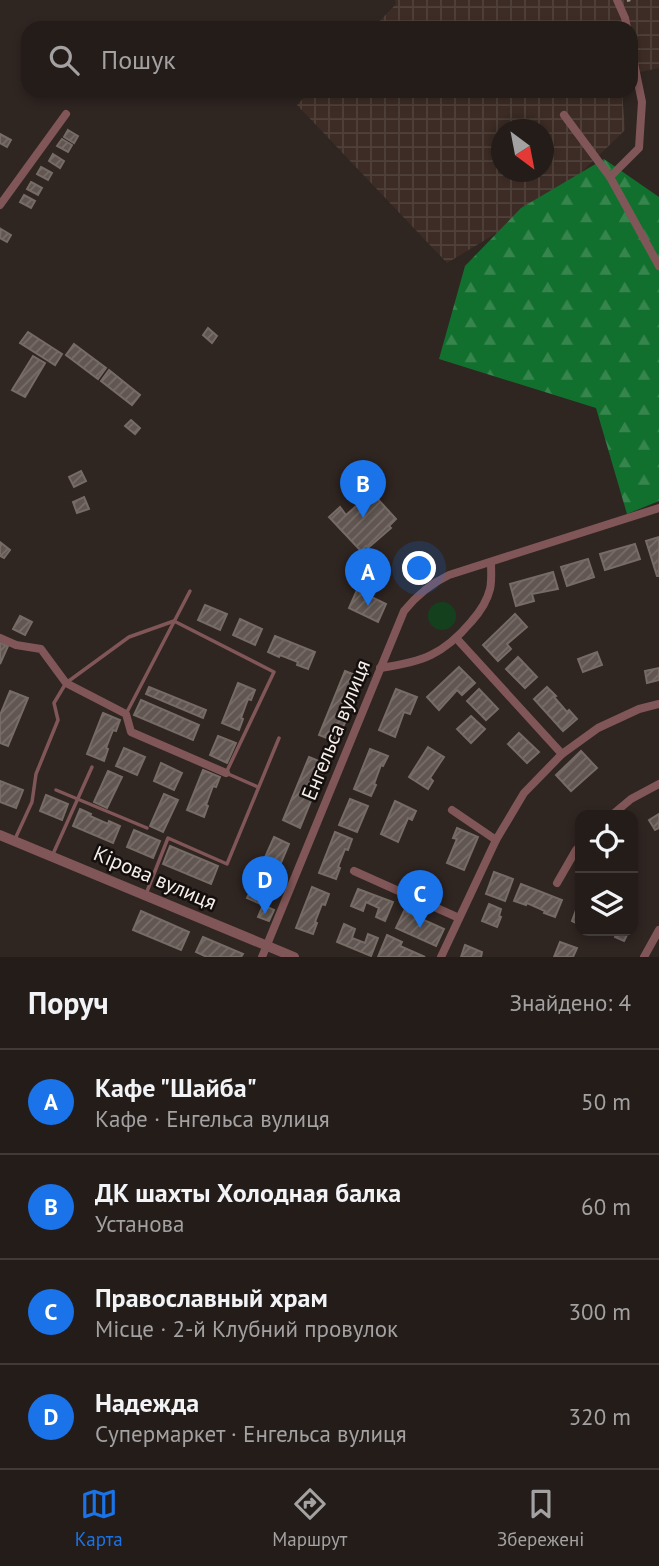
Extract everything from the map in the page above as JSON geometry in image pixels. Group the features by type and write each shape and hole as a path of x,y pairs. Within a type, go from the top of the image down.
{"street":[{"path":"617,0 626,21"},
{"path":"610,177 639,148 642,102 638,82"},
{"path":"0,205 66,114"},
{"path":"564,115 610,177 659,266"},
{"name":"Енгельса вулиця","path":"262,957 404,611 418,595 434,582 449,575 659,508"},
{"path":"380,668 407,664 433,655 457,639 481,610 491,588 491,562"},
{"path":"0,638 16,645 41,649 66,683 126,714 131,732 226,773"},
{"path":"457,639 562,754"},
{"path":"441,957 496,840 524,793 562,754 598,728 639,709 659,704"},
{"path":"618,810 631,799 659,784"},
{"path":"452,810 496,840"},
{"name":"Кірова вулиця","path":"0,835 294,957"},
{"path":"558,883 575,852"},
{"path":"354,871 459,918"},
{"path":"644,957 659,930"}],"lane":[{"path":"126,714 190,591"},
{"path":"14,840 32,802 36,774 58,720 54,703 66,683 129,637 174,621 274,671 226,773 258,787"},
{"path":"145,895 168,838 227,864 279,738"},
{"path":"52,856 92,768"},
{"path":"56,790 146,828"}],"path":[{"path":"627,1 632,0"}],"shaded area":[{"path":"395,0 659,0 659,68 638,72 638,21 380,21 396,4"},
{"path":"304,98 623,98 625,130 555,198 447,263 297,105"}],"green space":[{"path":"604,159 659,197 659,501 627,514 596,408 439,359 465,266 521,208"},
{"path":"442,602 452,606 456,616 452,626 442,630 432,626 428,616 432,606"}],"building":[{"path":"68,130 78,136 74,143 64,137"},
{"path":"0,134 11,140 7,147 0,143"},
{"path":"62,139 72,145 68,152 57,146"},
{"path":"53,154 64,161 60,168 49,161"},
{"path":"41,167 52,173 48,180 37,174"},
{"path":"31,182 42,188 38,195 27,189"},
{"path":"24,195 35,201 31,208 20,202"},
{"path":"1,229 11,235 7,242 0,238"},
{"path":"208,328 217,336 212,343 203,335"},
{"path":"28,332 62,354 55,365 20,343"},
{"path":"74,344 106,368 98,379 66,355"},
{"path":"33,356 45,363 25,397 12,390"},
{"path":"109,370 140,395 132,405 101,381"},
{"path":"131,420 140,428 135,434 125,426"},
{"path":"81,471 86,481 74,487 69,477"},
{"path":"364,484 396,519 389,526 391,528 361,551 329,517 340,507 346,515 362,501 355,493"},
{"path":"84,497 89,509 77,513 73,502"},
{"path":"659,537 659,576 657,576 646,541"},
{"path":"0,542 10,550 4,558 0,556"},
{"path":"635,544 640,559 605,570 600,554"},
{"path":"588,559 594,577 567,586 561,567"},
{"path":"553,572 558,589 532,594 534,601 516,606 510,584"},
{"path":"357,590 386,604 378,622 349,608"},
{"path":"205,605 227,614 220,630 198,620"},
{"path":"515,614 527,627 507,644 511,649 498,661 483,645"},
{"path":"20,616 32,622 25,635 13,629"},
{"path":"240,619 262,629 255,645 233,635"},
{"path":"275,636 315,652 308,669 297,665 298,662 268,652"},
{"path":"0,643 8,646 0,664"},
{"path":"597,652 602,665 583,672 578,659"},
{"path":"518,657 537,677 525,688 506,669"},
{"path":"459,667 475,683 462,695 457,690 439,710 427,697"},
{"path":"659,668 659,680 647,683 645,671"},
{"path":"345,671 363,678 337,742 319,735"},
{"path":"238,683 255,690 251,700 248,699 239,730 222,723"},
{"path":"149,687 206,710 203,718 146,694"},
{"path":"547,687 567,712 569,710 577,719 563,731 534,699"},
{"path":"396,689 417,697 410,714 404,712 395,737 379,730"},
{"path":"479,689 498,709 486,720 467,701"},
{"path":"10,691 28,698 8,746 0,743 0,715"},
{"path":"141,700 199,725 193,740 134,715"},
{"path":"103,713 120,720 116,731 113,730 104,761 87,754"},
{"path":"471,716 485,729 471,743 457,729"},
{"path":"519,733 539,752 527,763 508,744"},
{"path":"218,736 236,743 227,763 210,755"},
{"path":"428,747 444,757 430,778 433,781 428,789 409,777"},
{"path":"124,748 145,757 137,775 116,766"},
{"path":"370,749 388,756 383,766 381,765 371,796 354,789"},
{"path":"581,751 597,768 571,791 556,775"},
{"path":"309,757 326,764 300,828 283,820"},
{"path":"161,763 182,773 174,790 154,781"},
{"path":"203,770 220,777 216,787 213,786 204,817 187,810"},
{"path":"108,771 122,777 107,808 94,802"},
{"path":"0,781 23,790 16,808 0,802"},
{"path":"164,794 178,800 163,832 150,826"},
{"path":"46,795 68,804 62,820 40,811"},
{"path":"350,799 368,806 357,832 339,825"},
{"path":"395,801 416,811 412,820 408,818 398,842 381,834"},
{"path":"80,809 108,824 109,821 120,826 113,843 73,826"},
{"path":"659,814 659,828 655,830 649,820"},
{"path":"457,828 478,837 464,870 447,863 457,839 453,838"},
{"path":"134,830 160,841 153,858 127,847"},
{"path":"335,832 352,839 348,850 345,849 336,879 319,873"},
{"path":"274,837 289,844 263,905 247,898"},
{"path":"170,846 218,866 211,884 163,864"},
{"path":"494,872 513,879 505,901 486,894"},
{"path":"521,884 562,900 555,917 527,903 526,905 514,901"},
{"path":"312,887 329,894 325,905 322,904 313,934 296,928"},
{"path":"358,889 393,902 385,921 376,917 379,908 366,902 363,911 351,906"},
{"path":"489,904 501,909 497,927 482,921"},
{"path":"263,905 274,910 269,921 258,917"},
{"path":"141,911 189,932 181,950 133,930"},
{"path":"404,911 444,929 436,946 396,928"},
{"path":"344,924 355,929 352,938 365,943 368,934 378,938 371,956 337,942"},
{"path":"387,935 402,942 400,946 425,957 378,957"},
{"path":"616,936 626,936 624,941"},
{"path":"203,937 243,954 241,957 207,957 196,952"},
{"path":"560,942 577,948 573,957 554,957"},
{"path":"465,945 482,952 481,957 461,957"}],"place":[{"name":"ДК шахты Холодная балка","path":"363,518"},
{"name":"Кафе \"Шайба\"","path":"368,606"},
{"name":"Надежда","path":"265,914"},
{"name":"Православный храм","path":"420,928"}]}
